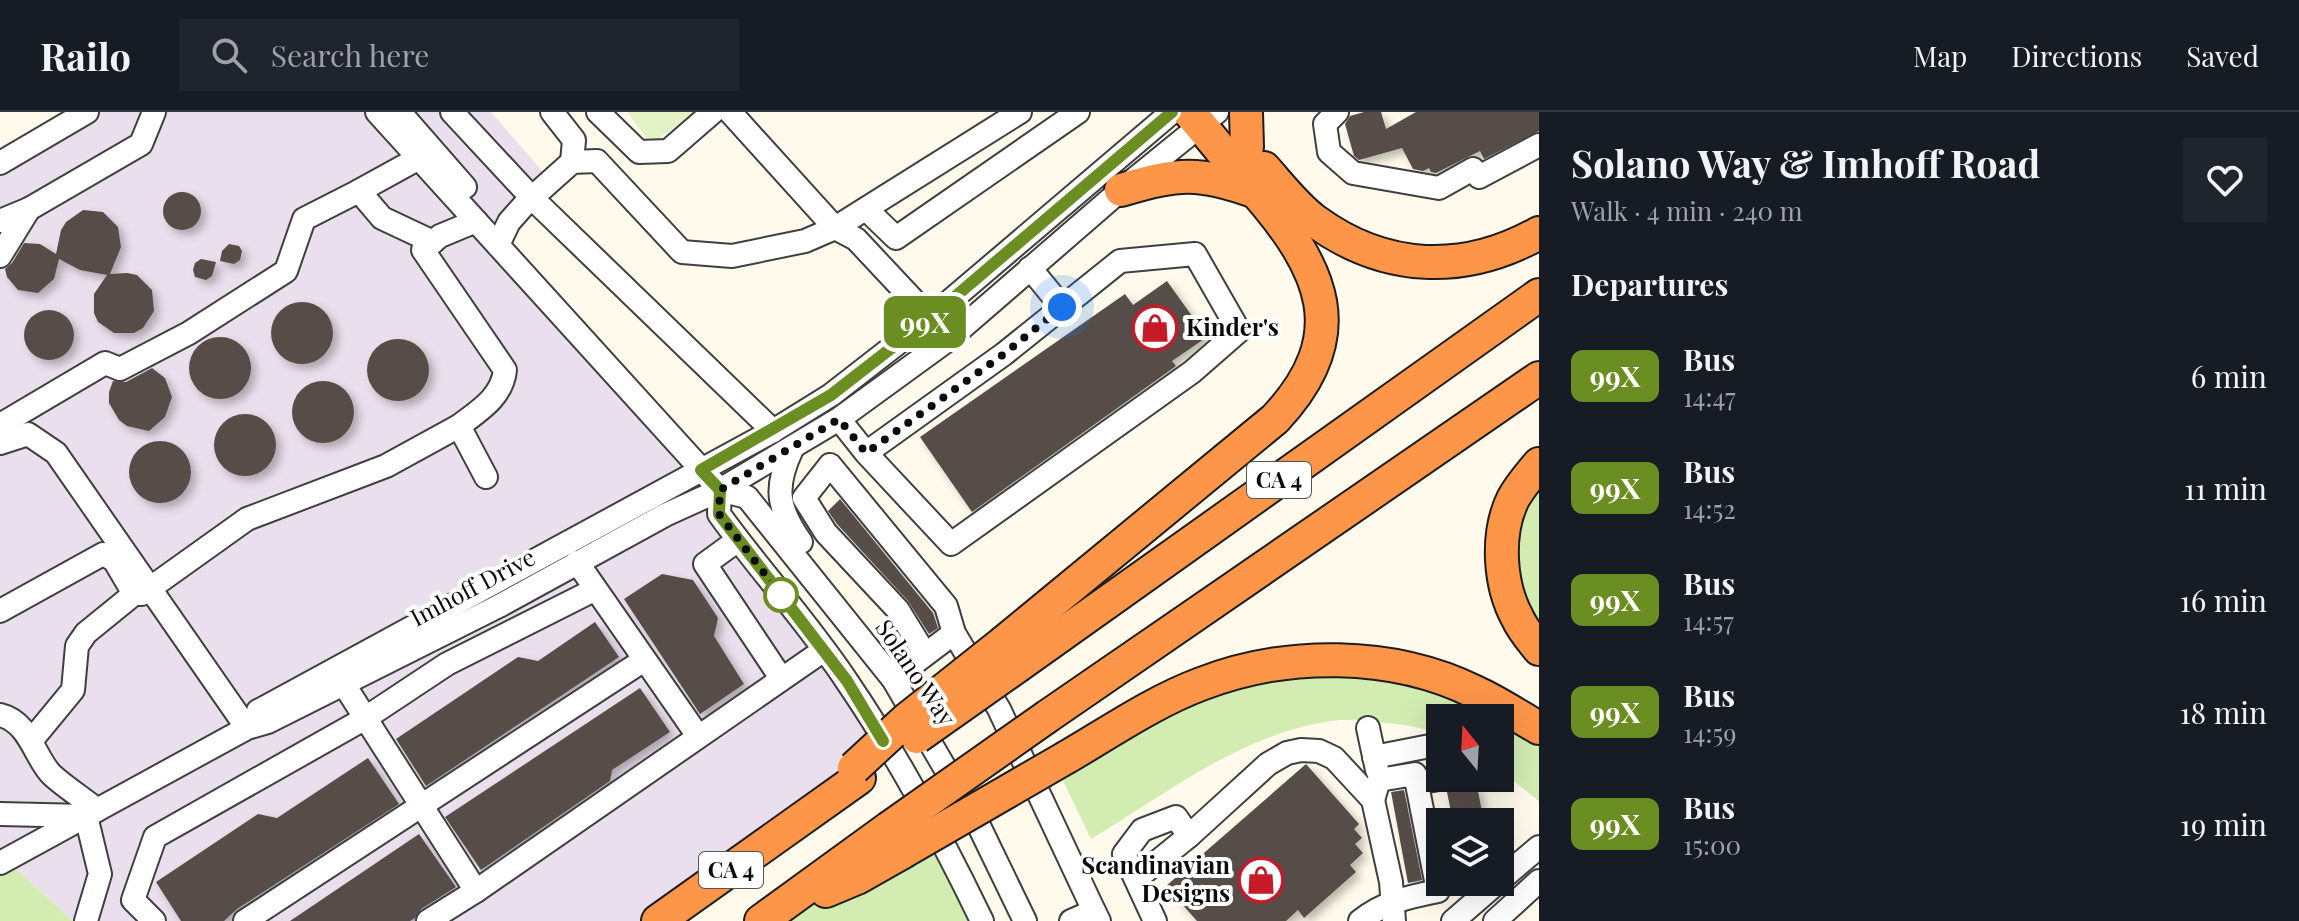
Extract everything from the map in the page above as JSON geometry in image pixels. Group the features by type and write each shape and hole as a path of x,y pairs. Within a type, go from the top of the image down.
{"highway":[{"path":"1246,112 1247,147"},
{"path":"1199,115 1247,147 1313,220 1344,240 1390,259 1436,264 1477,259 1516,246 1539,233"},
{"path":"1012,654 1275,419 1298,394 1315,364 1321,339 1322,314 1317,286 1302,251 1199,115"},
{"path":"1121,190 1165,177 1201,176 1256,192"},
{"name":"CA 4","path":"658,921 803,818 1012,654 1539,295"},
{"name":"CA 4","path":"896,840 1048,716 1539,378"},
{"path":"1539,464 1522,483 1511,502 1503,549 1503,576 1518,620 1539,649"},
{"path":"765,919 857,878 896,840 1067,757 1158,703 1202,684 1264,667 1299,662 1364,662 1415,669 1474,691 1539,728"}],"street":[{"path":"0,163 85,112"},
{"path":"0,221 29,209 141,144 154,112"},
{"path":"452,112 532,198 773,431"},
{"path":"552,112 574,140 572,162"},
{"path":"598,112 639,152 668,151 713,112"},
{"path":"730,112 835,228 856,239 930,318"},
{"path":"398,116 501,238 509,222 572,162 597,161 682,252 732,256 805,241 835,228 1020,112"},
{"path":"866,209 896,238 1078,112"},
{"path":"1337,112 1325,124 1329,152 1353,173 1439,188 1473,169 1479,177 1539,145"},
{"name":"Imhoff Drive","path":"3,861 247,728 254,713 499,606 792,449 949,339 1121,190 1199,115"},
{"name":"Imhoff Drive","path":"338,676 773,431 831,395 1199,115"},
{"name":"Solano Way","path":"398,116 419,158 476,221 501,238 720,490 747,497 893,679 980,828 1025,921"},
{"path":"0,425 105,363 120,369 189,333 286,271 304,219 419,158"},
{"path":"359,191 382,218 433,242"},
{"path":"0,256 29,209"},
{"path":"31,741 73,690 77,646 86,633 142,591 247,519 386,466 459,426 503,387 505,370 423,250 440,236 476,221"},
{"path":"839,419 866,453 951,544 1192,372 1239,331 1195,254 1120,261 1004,354 866,453"},
{"path":"1030,268 1062,307"},
{"path":"459,426 486,477"},
{"path":"0,443 28,434 56,453 142,591"},
{"path":"792,449 781,472 780,497 786,521 856,615 859,636"},
{"path":"925,654 898,610 826,533 804,498 830,465 946,606 954,633 999,709 1097,916 1071,921"},
{"path":"720,490 719,514 847,681 907,780 982,921"},
{"path":"738,540 705,564 781,678"},
{"path":"0,611 103,554 114,560 142,591 247,728"},
{"path":"577,562 698,736"},
{"path":"154,921 133,900 155,837 364,719 447,664 594,590"},
{"path":"893,679 954,633"},
{"path":"428,921 824,650"},
{"path":"245,921 644,660"},
{"path":"338,676 476,891"},
{"path":"0,715 9,717 31,741 50,773 92,813 100,874 86,921"},
{"path":"1368,728 1394,911"},
{"path":"1374,757 1426,747"},
{"path":"1136,879 1268,764 1287,753 1319,751 1334,758 1376,790"},
{"path":"1360,921 1377,907 1394,911 1438,891 1415,774 1376,790"},
{"path":"1417,783 1426,781"},
{"path":"0,814 92,813"},
{"path":"1155,921 1124,854 1142,830 1176,817 1189,836"},
{"path":"1514,868 1539,847"},
{"path":"1495,921 1539,881"},
{"path":"1453,921 1482,896"}],"shaded area":[{"path":"89,112 491,112 551,181 498,245 701,470 254,713 720,490 719,514 891,755 658,921 73,921 0,854 0,164"}],"green space":[{"path":"627,112 697,112 651,144"},
{"path":"1539,464 1539,649 1503,576"},
{"path":"1377,663 1479,704 1426,704 1426,730 1339,720 1267,738 1176,785 1091,839 1055,764 1202,683"},
{"path":"1514,718 1539,728 1539,801 1514,781"},
{"path":"939,831 982,921 761,921"},
{"path":"0,854 6,860 73,921 0,921"}],"building":[{"path":"1381,112 1386,129 1416,112 1539,112 1539,131 1484,159 1480,151 1436,173 1429,168 1423,171 1413,169 1402,148 1359,160 1354,156 1345,124 1350,116"},
{"path":"182,192 196,197 201,211 196,225 182,230 168,225 163,211 168,197"},
{"path":"83,210 103,212 118,227 121,247 110,274 137,275 152,290 154,311 143,328 134,333 114,333 98,322 94,313 94,294 107,275 80,270 59,259 54,279 38,293 18,290 7,277 5,269 24,243 40,244 56,254 61,230 66,222"},
{"path":"229,244 239,246 242,251 240,260 234,264 220,261 222,251"},
{"path":"201,259 216,262 212,276 206,280 195,277 193,270 195,263"},
{"path":"1167,281 1207,337 1172,361 1176,366 972,512 920,437 1125,294 1133,305"},
{"path":"302,302 314,304 324,311 331,321 331,345 324,355 314,362 302,364 290,362 280,355 273,345 271,333 273,321 280,311 290,304"},
{"path":"49,310 67,317 74,335 67,353 49,360 31,353 24,335 31,317"},
{"path":"220,337 232,339 242,346 249,356 249,380 242,390 232,397 220,399 208,397 198,390 191,380 189,368 191,356 198,346 208,339"},
{"path":"398,339 410,341 420,348 427,358 427,382 420,392 410,399 398,401 386,399 376,392 369,382 367,370 369,358 376,348 386,341"},
{"path":"152,368 165,378 172,397 165,417 149,431 127,426 119,420 109,403 113,381 126,382"},
{"path":"323,381 335,383 345,390 352,400 352,424 345,434 335,441 323,443 311,441 301,434 294,424 292,412 294,400 301,390 311,383"},
{"path":"245,414 257,416 267,423 274,433 274,457 267,467 257,474 245,476 233,474 223,467 216,457 214,445 216,433 223,423 233,416"},
{"path":"160,441 172,443 182,450 189,460 189,484 182,494 172,501 160,503 148,501 138,494 131,484 129,472 131,460 138,450 148,443"},
{"path":"840,499 933,613 938,628 929,634 908,601 837,524 828,511"},
{"path":"662,574 693,580 718,618 714,636 744,684 700,714 624,599"},
{"path":"595,622 619,657 426,786 396,739 518,657 538,661"},
{"path":"640,688 670,732 612,770 610,781 481,870 445,817"},
{"path":"368,758 399,804 237,909 224,921 181,921 156,882 258,814 277,818"},
{"path":"1306,764 1359,824 1354,829 1362,838 1355,844 1363,853 1350,865 1356,872 1304,918 1298,910 1286,921 1197,921 1166,886"},
{"path":"1404,790 1422,880 1408,883 1391,792"},
{"path":"1447,792 1478,792 1481,808 1450,808"},
{"path":"419,834 456,887 421,909 415,918 410,921 290,921"}],"bus line":[{"name":"99X","path":"883,741 847,681 719,514 720,490 701,470 831,395 930,318 1172,112"}],"place":[{"name":"Kinder's","path":"1155,328"},
{"name":"Scandinavian Designs","path":"1261,880"}],"route":[{"path":"781,595 719,514 720,490 839,419 866,453 1004,354 1062,307"}]}
